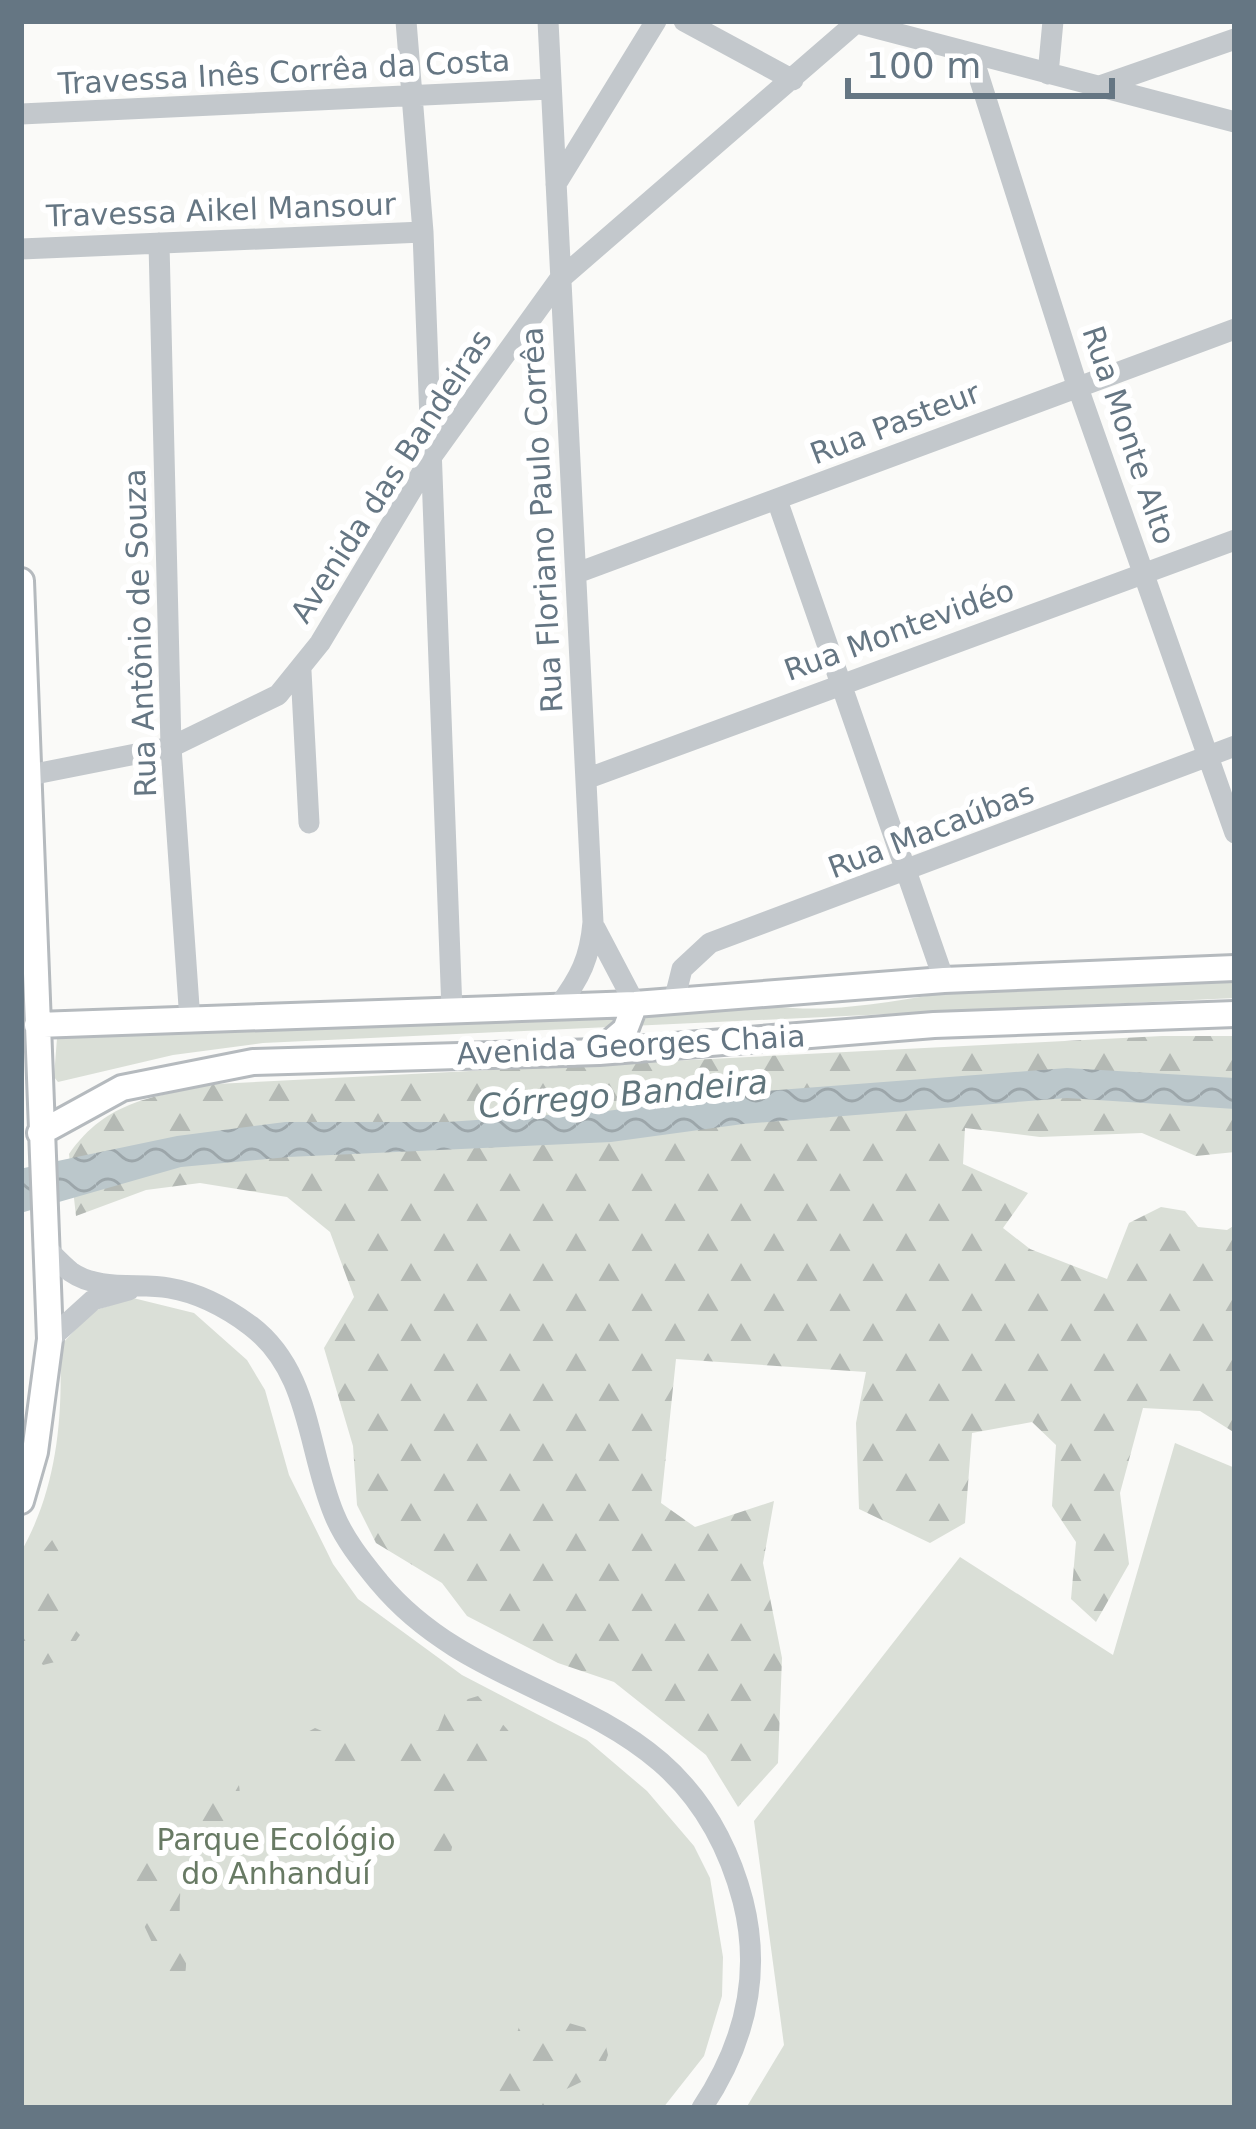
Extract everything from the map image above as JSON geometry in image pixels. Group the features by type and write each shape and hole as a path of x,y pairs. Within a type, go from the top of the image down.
{"main road":[{"path":"21,581 50,1339 35,1452 21,1501"},
{"name":"Avenida Georges Chaia","path":"37,1024 635,1004 675,997 807,994 944,980 1235,968"},
{"path":"796,1036 792,1015 807,994"},
{"path":"599,1052 625,1030 635,1004"},
{"name":"Avenida Georges Chaia","path":"40,1133 122,1088 201,1069 300,1060 599,1052 1102,1016 1235,1014"}],"street":[{"path":"406,21 423,232 452,1011"},
{"name":"Rua Floriano Paulo Corrêa","path":"548,21 592,922 591,952 559,1007"},
{"path":"556,184 656,21"},
{"path":"684,21 794,80"},
{"path":"1048,74 1053,21"},
{"path":"857,22 1235,122"},
{"name":"Avenida das Bandeiras","path":"30,775 171,747 278,695 301,671 432,456 559,280 857,22"},
{"path":"1099,86 1235,39"},
{"name":"Rua Monte Alto","path":"972,55 1078,385 1235,833"},
{"name":"Travessa Inês Corrêa da Costa","path":"21,114 550,89"},
{"name":"Travessa Aikel Mansour","path":"21,249 423,232"},
{"name":"Rua Antônio de Souza","path":"159,243 171,747 190,1021"},
{"name":"Rua Pasteur","path":"577,573 1235,329"},
{"path":"777,500 944,980"},
{"name":"Rua Montevidéo","path":"586,779 1235,540"},
{"path":"301,671 310,823"},
{"name":"Rua Macaúbas","path":"675,997 682,969 710,943 908,873 1235,746"},
{"path":"592,922 635,1004"},
{"path":"45,1234 74,1274 186,1293 232,1312 281,1358 298,1388 335,1517 386,1590 433,1629 640,1744 672,1769 698,1802 737,1879 752,1956 751,1992 738,2038 703,2108"},
{"path":"50,1339 93,1300 141,1286"}],"green space":[{"path":"1235,981 1235,998 263,1043 173,1055 58,1082 54,1077 57,1038 63,1035 773,1006 822,1008 1033,986"},
{"path":"1235,1036 1235,1152 1196,1156 1142,1133 1040,1137 965,1128 963,1164 1028,1193 1003,1228 1030,1249 1107,1279 1129,1223 1161,1207 1185,1211 1198,1227 1227,1230 1235,1225 1235,1433 1200,1411 1143,1408 1120,1493 1129,1564 1096,1622 1071,1599 1076,1542 1052,1506 1056,1445 1032,1422 972,1433 965,1523 930,1543 859,1509 856,1423 866,1372 676,1359 661,1503 695,1527 774,1501 763,1563 782,1658 778,1763 738,1807 706,1755 614,1682 558,1663 467,1616 442,1583 376,1543 357,1505 353,1446 324,1348 354,1297 330,1232 287,1197 200,1183 146,1190 76,1216 69,1154 84,1136 134,1103 216,1084"},
{"name":"Parque Ecológio do Anhanduí","path":"133,1298 194,1313 247,1360 265,1390 289,1475 333,1564 358,1599 462,1675 587,1740 647,1791 694,1846 710,1878 723,1957 722,1996 704,2056 663,2108 21,2108 21,1552 43,1503 55,1452 60,1346 93,1311"},
{"path":"1175,1443 1235,1468 1235,2108 746,2108 784,2045 754,1821 960,1557 1113,1655"},
{"path":"65,1525 88,1533 59,1613 80,1635 63,1660 43,1665 29,1649 21,1653 24,1598 32,1570"},
{"path":"478,1696 520,1744 525,1763 507,1769 467,1807 450,1856 427,1855 427,1799 406,1767 346,1765 317,1757 291,1741 315,1728 368,1751 438,1730 448,1705"},
{"path":"225,1761 236,1775 238,1802 223,1827 186,1857 184,1866 180,1910 184,1977 166,1972 132,1900 129,1849 186,1805 206,1773"},
{"path":"545,2016 603,2033 608,2055 602,2072 554,2095 547,2108 492,2108 519,2027"}],"water":[{"name":"Córrego Bandeira","path":"21,1044 24,1168 177,1136 285,1122 447,1122 607,1111 739,1093 1067,1068 1235,1078 1235,1109 1067,1098 743,1124 611,1142 288,1157 181,1167 24,1212 21,1423"}]}
